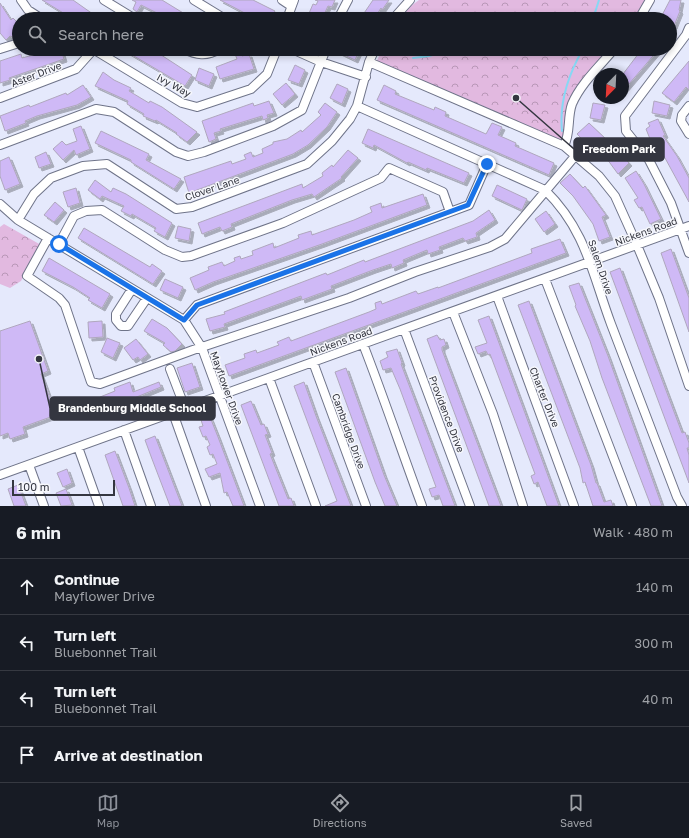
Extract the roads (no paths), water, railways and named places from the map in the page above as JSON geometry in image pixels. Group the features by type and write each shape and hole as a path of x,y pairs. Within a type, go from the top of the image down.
{"street":[{"path":"21,0 31,12"},
{"path":"104,0 124,12"},
{"path":"194,0 214,12"},
{"path":"282,0 292,3"},
{"path":"342,12 348,0"},
{"path":"399,12 410,0"},
{"path":"644,12 650,0"},
{"path":"677,47 686,35 689,28"},
{"path":"0,49 12,45"},
{"name":"Aster Drive","path":"0,98 76,69 87,56"},
{"name":"Ivy Way","path":"105,56 182,103 197,108 251,89 267,74 274,56"},
{"path":"308,56 366,78"},
{"path":"0,145 96,109 114,112 176,152 188,156 204,152 273,126 302,110 323,56"},
{"name":"Clover Lane","path":"18,220 34,194 51,178 83,166 107,164 176,209 192,207 308,164 332,141 350,119 357,106 372,56"},
{"path":"564,146 569,137 569,116 572,104 581,89 608,56"},
{"path":"670,56 625,116 626,131 650,160 671,203 689,252"},
{"path":"369,62 564,146 599,176 615,196 637,245 659,298 689,386"},
{"name":"Salem Drive","path":"357,106 545,190 565,211 574,225 584,246 589,263 677,497 682,506"},
{"path":"689,106 682,115 681,121 689,134"},
{"path":"48,238 27,276 59,298 65,305 91,382 100,384 193,350 349,298 416,272 490,247 505,239 576,155"},
{"path":"184,320 197,305 468,205 487,164"},
{"path":"59,244 74,216 86,211 102,210 165,250 182,257 191,256 283,223 381,178 389,168 443,192 450,212"},
{"name":"Mayflower Drive","path":"0,204 18,220 184,320 202,348 260,506"},
{"name":"Nickens Road","path":"0,475 689,226"},
{"path":"545,279 632,506"},
{"path":"132,289 116,314 116,320 121,326 128,326 131,323 147,298"},
{"name":"Charter Drive","path":"497,296 574,506"},
{"path":"453,312 493,414 523,506"},
{"name":"Providence Drive","path":"404,329 470,506"},
{"path":"363,344 422,506"},
{"name":"Cambridge Drive","path":"313,362 366,506"},
{"path":"170,369 185,408"},
{"path":"270,378 316,506"},
{"path":"173,413 206,506"},
{"path":"124,430 151,506"},
{"path":"78,447 99,506"},
{"path":"29,465 44,506"}],"waterway":[{"path":"595,12 599,0"},
{"path":"413,58 429,56"},
{"path":"562,131 561,120 563,99 569,78 580,56"}],"place":[{"name":"Freedom Park","path":"516,98"},
{"name":"Brandenburg Middle School","path":"39,359"}]}
